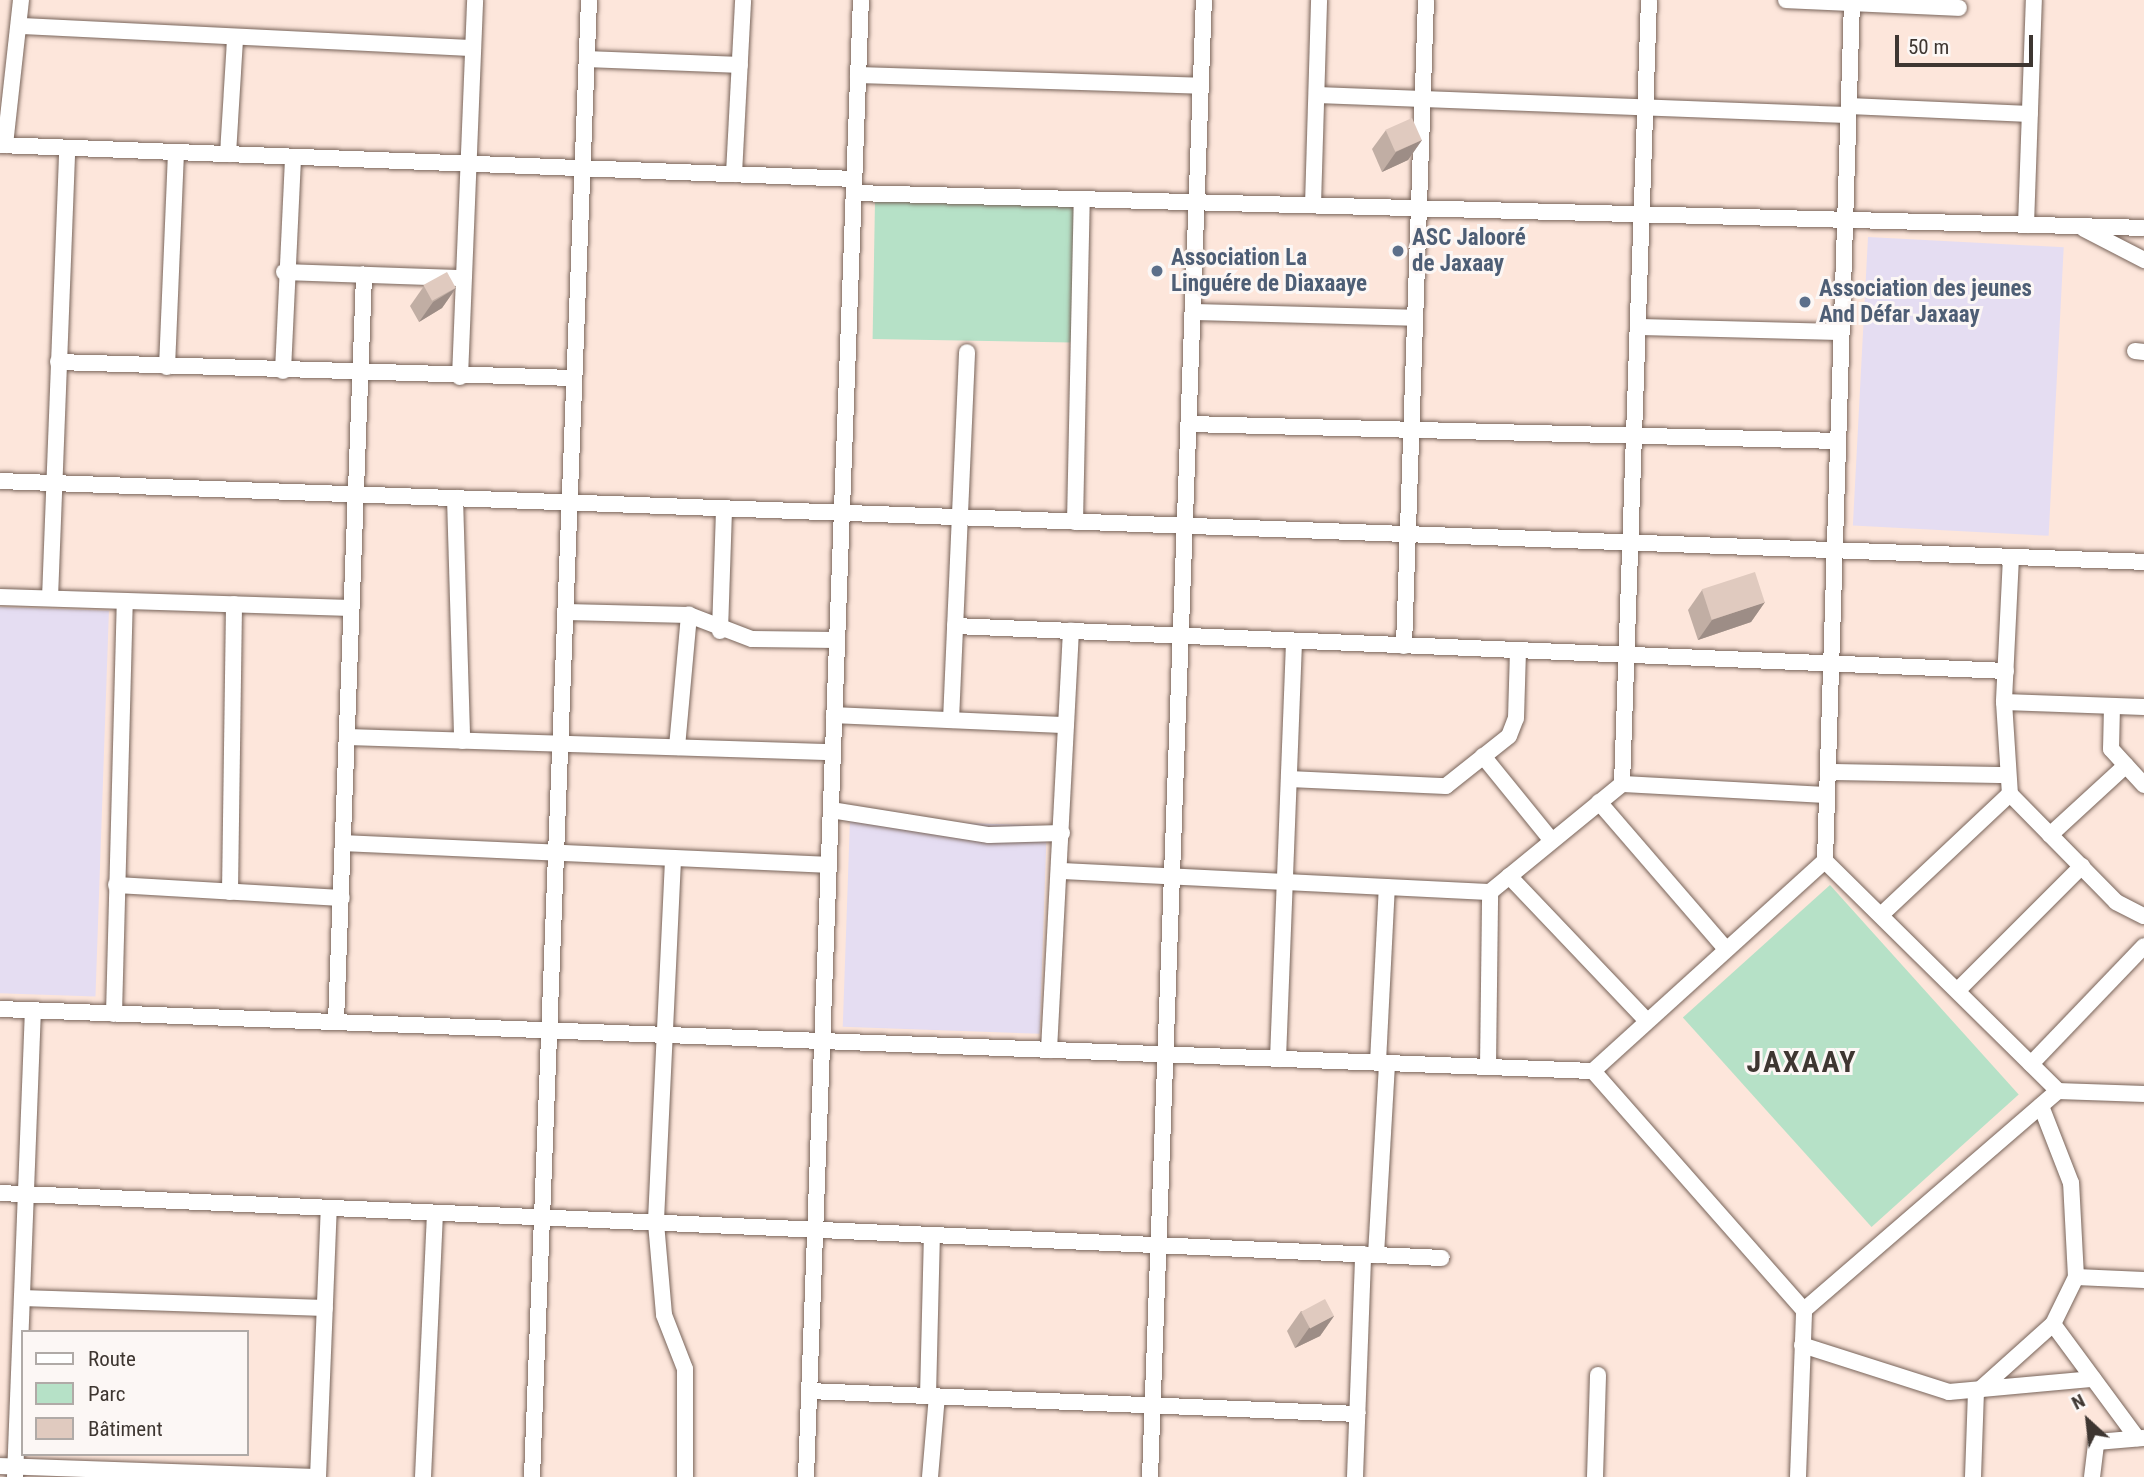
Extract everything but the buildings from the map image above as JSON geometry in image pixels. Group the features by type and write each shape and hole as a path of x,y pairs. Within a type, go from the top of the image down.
{"street":[{"path":"20,0 20,26 3,145 734,174 854,186 1082,199 2144,228"},
{"path":"460,377 475,0"},
{"path":"532,1477 589,0"},
{"path":"734,174 743,0"},
{"path":"806,1477 861,0"},
{"path":"1150,1477 1204,0"},
{"path":"1313,205 1320,0"},
{"path":"1404,646 1426,0"},
{"path":"1622,784 1649,0"},
{"path":"1786,0 1959,8"},
{"path":"2026,225 2034,0"},
{"path":"1593,1071 1644,1018 1825,860 1852,1"},
{"path":"20,26 235,39 472,48"},
{"path":"229,154 235,39"},
{"path":"587,59 740,65"},
{"path":"858,75 1201,86"},
{"path":"1317,95 1645,106 2030,114"},
{"path":"50,598 66,148"},
{"path":"167,367 176,152"},
{"path":"283,371 284,272 293,156"},
{"path":"1074,522 1082,199"},
{"path":"2079,226 2144,260"},
{"path":"284,272 463,278"},
{"path":"336,1022 364,275"},
{"path":"1193,312 1415,318"},
{"path":"1638,327 1841,332"},
{"path":"951,720 967,352"},
{"path":"58,362 360,374 574,378"},
{"path":"1189,424 1838,441"},
{"path":"0,481 2144,562"},
{"path":"455,498 462,741"},
{"path":"720,631 724,509"},
{"path":"2011,557 2004,702 2004,775 2010,794 2116,902 2144,916"},
{"path":"0,597 351,608"},
{"path":"114,1014 125,601"},
{"path":"230,892 234,604"},
{"path":"566,612 689,615 720,631 752,639 837,640"},
{"path":"677,747 689,615"},
{"path":"955,626 2006,671"},
{"path":"1049,1050 1071,631"},
{"path":"1278,1059 1294,641"},
{"path":"1289,779 1446,786 1509,736 1516,718 1518,651"},
{"path":"2004,702 2144,707"},
{"path":"2112,706 2111,749 2144,785"},
{"path":"834,715 1066,725"},
{"path":"347,737 833,752"},
{"path":"1483,756 1552,841"},
{"path":"2050,835 2126,765"},
{"path":"1828,772 2004,775"},
{"path":"1060,870 1490,892 1622,784 1827,795"},
{"path":"1882,914 2010,794"},
{"path":"1599,802 1724,947"},
{"path":"831,810 989,835 1062,834"},
{"path":"344,844 829,865"},
{"path":"673,860 656,1223 664,1315 685,1370 685,1477"},
{"path":"1825,860 1959,989 2058,1091 2144,1094"},
{"path":"1959,989 2082,866"},
{"path":"1509,876 1644,1018"},
{"path":"116,885 342,898"},
{"path":"1356,1477 1382,1063 1387,887"},
{"path":"1488,1067 1490,892"},
{"path":"2031,1064 2144,946"},
{"path":"0,1009 1593,1071 1804,1310 1798,1477"},
{"path":"33,1010 22,1297 10,1470 316,1477 329,1208"},
{"path":"1804,1310 2058,1091"},
{"path":"1973,1477 1976,1393 2053,1324 2076,1278 2071,1183 2041,1106"},
{"path":"0,1193 1442,1258"},
{"path":"423,1477 435,1213"},
{"path":"930,1477 933,1396 932,1235"},
{"path":"2076,1278 2144,1280"},
{"path":"22,1297 325,1308"},
{"path":"2053,1324 2141,1438"},
{"path":"1802,1345 1949,1392 1976,1393 2093,1379"},
{"path":"1595,1477 1598,1375"},
{"path":"809,1391 1358,1414"},
{"path":"2092,1477 2096,1442 2141,1438"}],"shaded area":[{"path":"1868,237 2064,247 2049,536 1853,526"},
{"path":"0,607 109,611 95,997 0,993"},
{"path":"850,819 1047,826 1040,1034 843,1027"}],"green space":[{"path":"875,201 1074,204 1072,342 873,339"},
{"path":"1830,885 2019,1095 1872,1227 1683,1017"}],"place":[{"name":"ASC Jalooré de Jaxaay","path":"1398,251"},
{"name":"Association La Linguére de Diaxaaye","path":"1157,271"},
{"name":"Association des jeunes And Défar Jaxaay","path":"1805,302"}],"district":[{"name":"JAXAAY","path":"1802,1062"}]}
